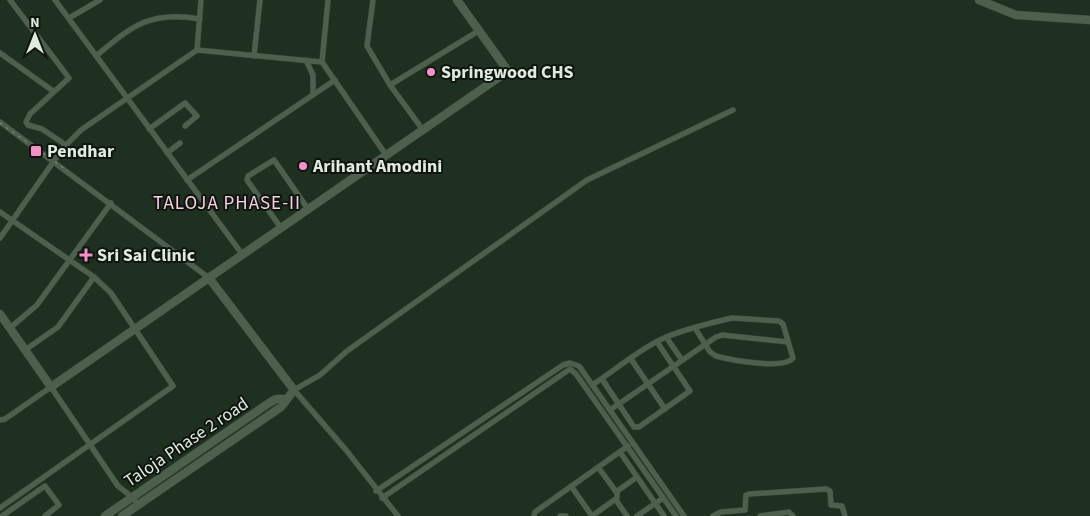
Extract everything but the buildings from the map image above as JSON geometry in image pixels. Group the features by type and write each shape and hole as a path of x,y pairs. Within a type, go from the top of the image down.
{"street":[{"path":"10,0 69,78 30,114 26,122 28,125 42,129 66,145"},
{"path":"55,0 242,254"},
{"path":"68,18 100,0"},
{"path":"197,50 202,0"},
{"path":"254,56 260,0"},
{"path":"328,0 322,62 386,155"},
{"path":"372,0 366,46 390,85 423,130"},
{"path":"0,420 5,420 134,328 508,71 480,30 456,0"},
{"path":"979,0 1016,16 1090,20"},
{"path":"96,56 125,32 154,17 166,16 200,19"},
{"path":"390,85 480,30"},
{"path":"0,238 53,162 81,130 126,97 197,50 322,62"},
{"path":"0,53 53,92"},
{"path":"306,60 313,75 313,94"},
{"path":"187,180 335,80"},
{"path":"149,128 185,103 198,116 185,126"},
{"path":"294,390 320,375 348,351 587,180 733,110"},
{"path":"0,122 209,278 294,390 346,450 376,491 398,516"},
{"path":"167,153 180,143"},
{"path":"280,228 247,180 248,176 275,161 308,209"},
{"path":"10,328 37,305 111,203"},
{"path":"0,212 94,277 111,293 174,386 0,508"},
{"path":"25,350 58,328 94,277"},
{"path":"0,314 118,486 132,496 138,505"},
{"path":"592,385 666,337 695,328 737,317 777,320 783,324 792,360 775,364 718,357 710,352 695,328"},
{"path":"610,410 705,344 722,335 788,342"},
{"path":"666,337 682,360"},
{"path":"602,379 635,428 665,409 690,391 657,342"},
{"path":"631,359 665,409"},
{"path":"376,491 563,365 579,366 684,516"},
{"path":"570,366 676,516"},
{"path":"382,498 570,366"},
{"name":"Taloja Phase 2 road","path":"122,516 281,407 294,390"},
{"name":"Taloja Phase 2 road","path":"105,516 269,403 276,399 286,399"},
{"path":"534,516 535,512 633,443"},
{"path":"620,452 664,516"},
{"path":"598,467 616,492 616,500 627,516"},
{"path":"616,492 637,477"},
{"path":"1,515 45,486 58,502 58,507 45,516"},
{"path":"571,486 592,516 616,500"},
{"path":"28,488 32,495"},
{"path":"713,516 721,512 745,510 746,495 749,494 826,489 830,491 831,505 842,506 845,516"},
{"path":"637,516 663,498"},
{"path":"760,516 790,512 793,516"},
{"path":"560,516 566,516"}],"railway":[{"path":"0,123 68,171"}],"place":[{"name":"Springwood CHS","path":"431,72"},
{"name":"Pendhar","path":"36,151"},
{"name":"Arihant Amodini","path":"303,166"},
{"name":"Sri Sai Clinic","path":"86,255"}],"district":[{"name":"TALOJA PHASE-II","path":"227,202"}]}
